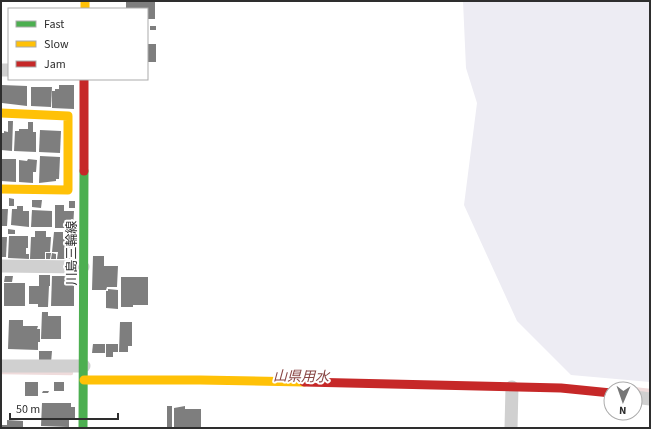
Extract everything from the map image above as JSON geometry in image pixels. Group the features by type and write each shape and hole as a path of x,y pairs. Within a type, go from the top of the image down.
{"street":[{"name":"川島三輪線","path":"83,428 84,80"},
{"path":"1,113 68,116 68,190 1,189"},
{"path":"1,266 83,267"},
{"path":"1,366 84,366"},
{"path":"84,380 200,380 561,388 603,392"},
{"path":"512,387 512,428"}],"shaded area":[{"path":"463,1 650,1 650,382 571,375 517,321 464,205 477,103 466,68"}],"building":[{"path":"126,1 155,1 155,19 148,19 148,8 126,8"},
{"path":"150,26 156,26 156,30 150,30"},
{"path":"148,44 156,44 156,62 148,62"},
{"path":"2,85 27,86 27,106 2,103"},
{"path":"59,85 74,85 74,109 52,108 52,91 59,89"},
{"path":"31,87 52,87 51,107 31,106"},
{"path":"8,121 13,121 12,151 1,150 1,133 4,133 4,131 8,132"},
{"path":"28,122 33,122 33,132 36,132 36,152 14,151 15,131 19,131 19,129 28,129"},
{"path":"40,130 61,131 60,153 39,152"},
{"path":"40,156 60,157 59,179 56,179 56,181 39,183"},
{"path":"1,159 16,159 16,182 1,181"},
{"path":"28,159 37,160 36,172 33,172 33,183 19,182 19,160 27,161"},
{"path":"9,198 14,199 14,206 9,206"},
{"path":"32,200 42,200 41,208 32,207"},
{"path":"69,201 75,201 75,208 69,208"},
{"path":"55,205 64,205 64,211 74,211 73,228 55,228"},
{"path":"17,206 23,206 23,211 29,211 29,227 11,225 12,209 17,209"},
{"path":"1,209 8,209 7,226 1,226"},
{"path":"32,210 52,211 52,227 31,227"},
{"path":"8,229 15,230 15,234 8,234"},
{"path":"35,231 46,231 46,237 51,237 50,252 45,252 45,259 30,259 31,237 35,237"},
{"path":"54,232 63,232 63,239 74,239 74,253 72,253 72,259 57,259 58,252 52,252"},
{"path":"9,236 28,236 28,248 26,248 26,254 29,254 29,259 8,258"},
{"path":"1,237 7,237 6,257 1,257"},
{"path":"46,253 51,253 50,259 46,259"},
{"path":"52,253 56,254 56,259 51,259"},
{"path":"93,256 104,256 104,266 118,266 117,287 107,287 106,290 92,290"},
{"path":"39,275 50,275 50,286 39,286"},
{"path":"5,276 13,276 12,282 4,282"},
{"path":"52,276 70,276 74,282 74,306 51,306"},
{"path":"121,277 148,277 148,305 121,307"},
{"path":"4,283 25,283 25,306 4,306"},
{"path":"29,286 49,286 48,307 38,307 38,304 29,304"},
{"path":"108,289 118,290 118,309 106,308 106,291 108,291"},
{"path":"42,312 48,312 48,316 61,316 61,339 41,339"},
{"path":"9,320 23,320 23,326 38,326 37,329 40,329 40,342 38,342 38,350 8,349"},
{"path":"120,322 132,322 132,346 128,346 128,352 119,352"},
{"path":"93,344 105,344 105,353 92,353"},
{"path":"106,344 118,344 118,352 113,352 113,357 106,357"},
{"path":"39,351 52,351 51,363 39,363"},
{"path":"25,382 38,382 38,396 25,396"},
{"path":"54,382 64,382 64,391 54,391"},
{"path":"43,391 49,391 48,393 42,393"},
{"path":"42,403 71,403 71,407 75,407 75,419 69,419 69,427 41,426"},
{"path":"167,406 172,406 172,427 167,427"},
{"path":"185,406 185,409 201,409 201,428 174,428 174,408"},
{"path":"7,420 23,421 23,428 1,428 1,425 7,425"}],"waterway":[{"name":"山県用水","path":"1,372 71,373"},
{"name":"山県用水","path":"643,390 650,391"}],"traffic: fast":[{"path":"83,428 84,171"}],"traffic: slow":[{"path":"85,1 85,8"},
{"path":"1,113 68,116 68,190 1,189"},
{"path":"84,380 304,382"}],"traffic: jam":[{"path":"84,80 84,171"},
{"path":"304,382 561,388 603,392"}]}
